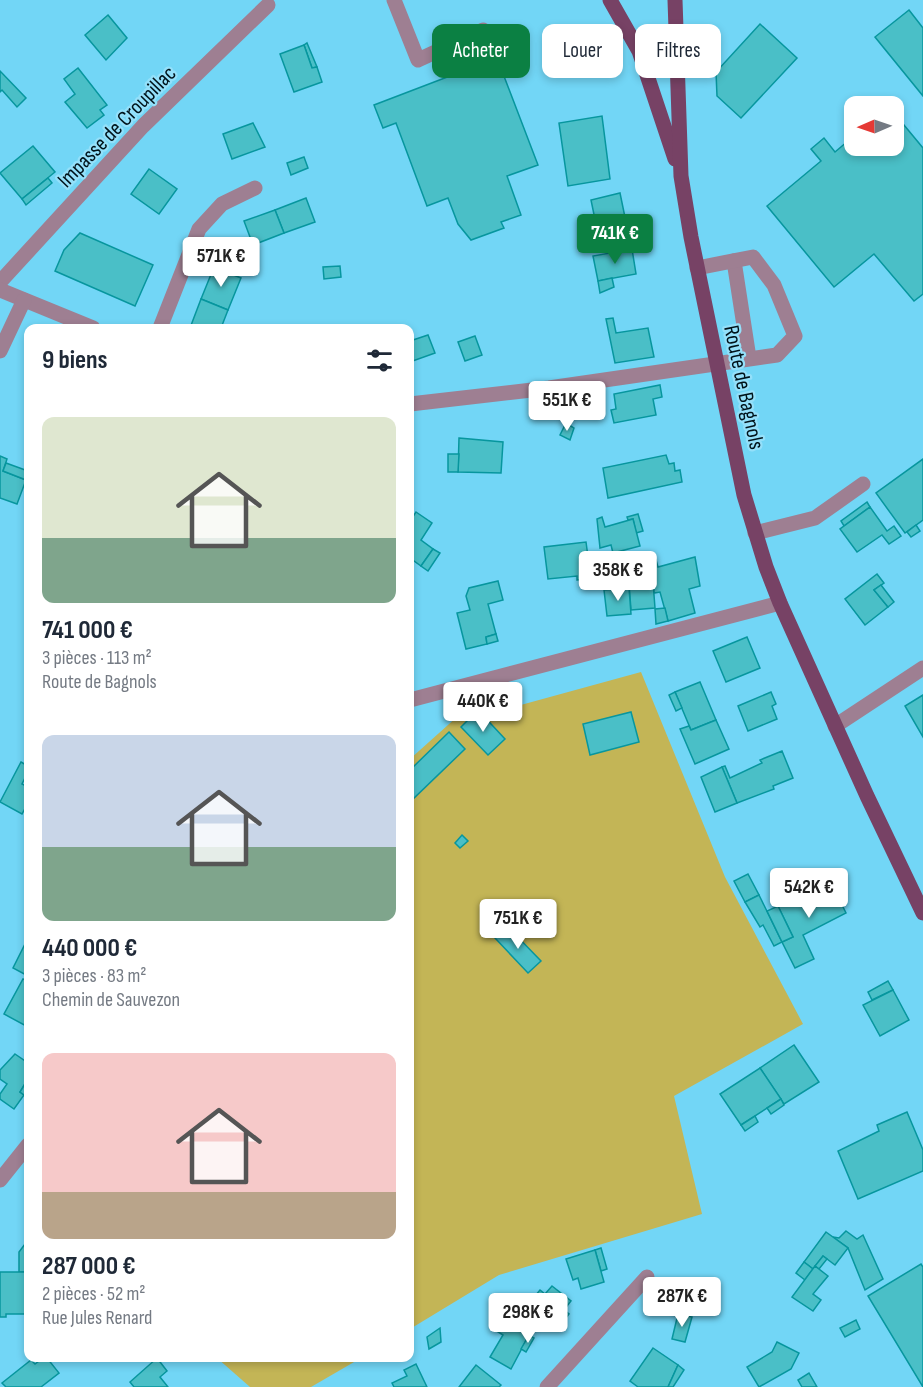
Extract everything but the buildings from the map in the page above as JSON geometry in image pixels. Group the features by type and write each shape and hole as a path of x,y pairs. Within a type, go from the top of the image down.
{"main road":[{"name":"Route de Bagnols","path":"610,0 639,51 681,176"},
{"name":"Route de Bagnols","path":"675,0 681,176 697,267 744,495 780,603 922,909"}],"street":[{"path":"394,0 418,60 432,54"},
{"name":"Impasse de Croupillac","path":"0,282 143,126 268,5"},
{"path":"162,324 199,229 222,204 255,188"},
{"path":"414,404 549,388 777,355 795,336 774,285 753,257 697,267"},
{"path":"734,261 749,358"},
{"path":"0,291 83,324"},
{"path":"0,351 24,300"},
{"path":"755,533 815,518 863,484"},
{"path":"414,699 780,603"},
{"path":"836,726 923,668"},
{"path":"0,1180 24,1149"},
{"path":"547,1387 646,1278"}],"shaded area":[{"path":"641,672 725,877 803,1024 674,1096 702,1214 499,1275 414,1327 414,755 477,699 495,700 503,710"},
{"path":"222,1362 354,1362 311,1387 250,1387"}]}
